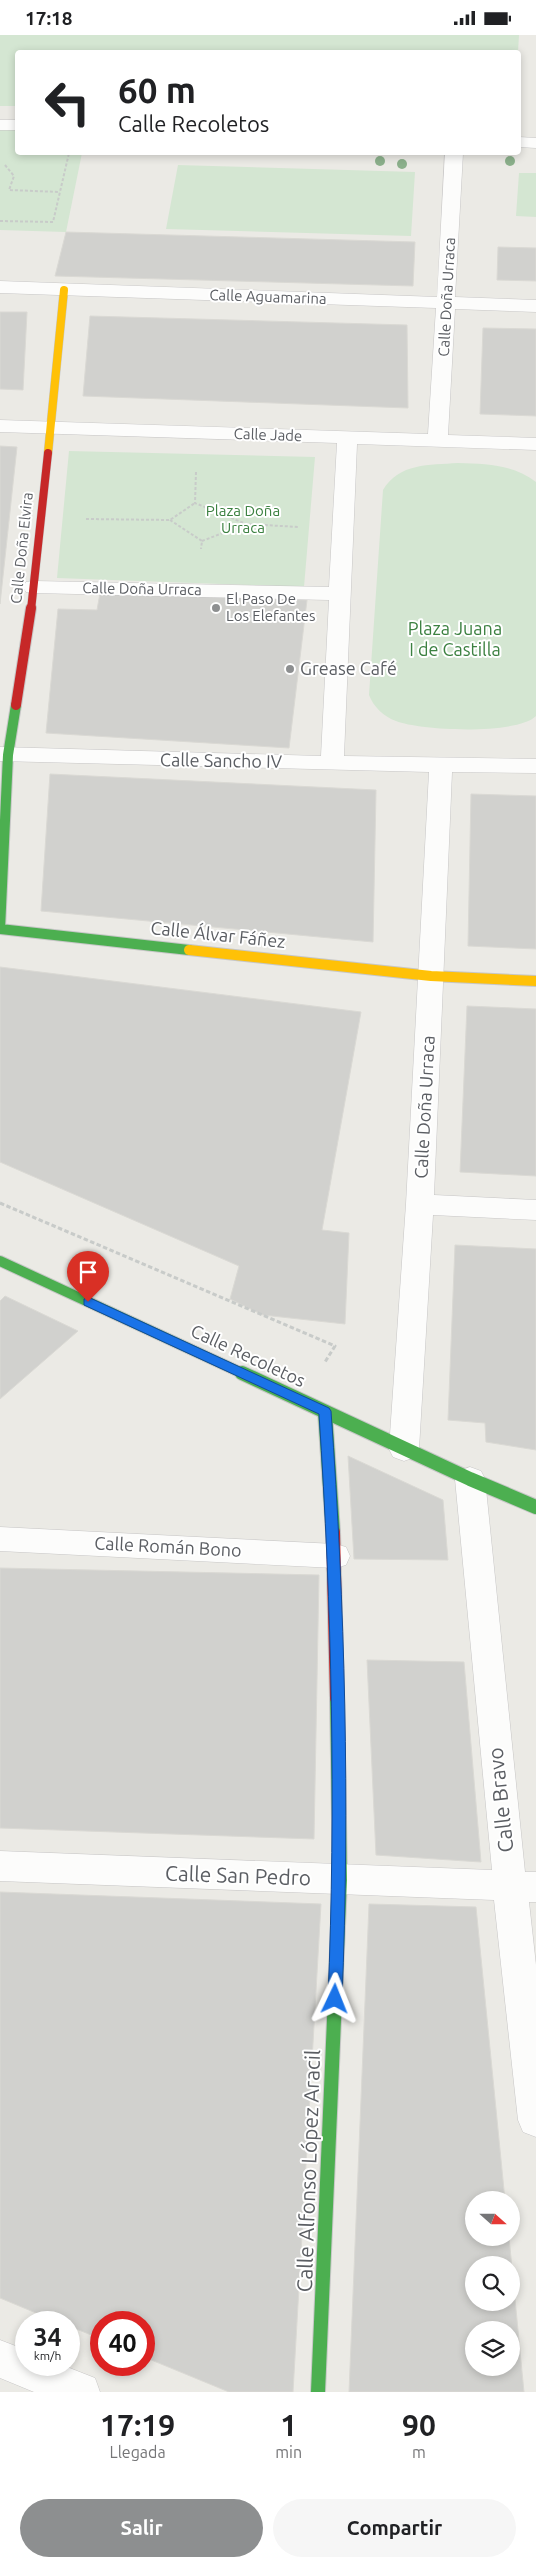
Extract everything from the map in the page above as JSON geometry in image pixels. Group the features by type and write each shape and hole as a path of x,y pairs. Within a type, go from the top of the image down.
{"street":[{"path":"0,125 15,125"},
{"path":"521,142 536,143"},
{"name":"Calle Doña Urraca","path":"438,441 454,155"},
{"name":"Calle Aguamarina","path":"0,287 536,306"},
{"name":"Calle Doña Elvira","path":"0,929 4,755 34,587 64,289"},
{"name":"Calle Jade","path":"0,426 536,444"},
{"path":"332,763 347,438"},
{"name":"Calle Doña Urraca","path":"34,587 340,594"},
{"name":"Calle Sancho IV","path":"4,755 536,766"},
{"name":"Calle Doña Urraca","path":"404,1449 420,1204 441,765"},
{"name":"Calle Álvar Fáñez","path":"0,929 431,976 536,981"},
{"path":"420,1204 536,1210"},
{"name":"Calle Recoletos","path":"0,1261 404,1449 470,1479 528,1502"},
{"name":"Calle Alfonso López Aracil","path":"318,2392 340,1881 335,1556 325,1411"},
{"name":"Calle Bravo","path":"470,1479 523,1887 536,2120"},
{"name":"Calle Román Bono","path":"0,1539 335,1556"},
{"name":"Calle San Pedro","path":"0,1866 523,1887"},
{"path":"0,2359 81,2392"}],"path":[{"path":"0,221 53,222 69,155"},
{"path":"0,164 8,166 14,175 9,190 60,192"},
{"path":"195,503 197,464"},
{"path":"82,519 170,520 195,503"},
{"path":"195,503 246,524 319,528 313,593"},
{"path":"202,541 246,524"},
{"path":"0,1203 334,1346"}],"green space":[{"path":"0,35 519,35 518,50 15,50 15,106 0,106"},
{"path":"0,125 15,125 15,155 82,155 66,232 0,230"},
{"path":"178,165 415,172 411,236 166,229"},
{"path":"519,173 536,173 536,217 516,216"},
{"name":"Plaza Doña Urraca","path":"69,451 315,457 304,587 57,578"},
{"name":"Plaza Juana I de Castilla","path":"458,463 508,468 536,482 536,716 526,722 510,726 490,729 446,729 408,724 396,721 383,714 373,703 369,695 383,490 390,481 406,470 426,465"}],"building":[{"path":"66,232 415,242 413,286 55,276"},
{"path":"498,247 536,248 536,281 497,280"},
{"path":"0,312 27,312 23,390 0,389"},
{"path":"90,316 407,325 408,408 83,396"},
{"path":"483,328 536,329 536,416 480,414"},
{"path":"0,446 17,447 0,604"},
{"path":"100,593 307,600 289,748 46,733 58,609 97,610"},
{"path":"50,774 376,790 373,942 41,911"},
{"path":"471,794 536,796 536,949 468,946"},
{"path":"0,967 361,1012 322,1230 349,1233 345,1324 263,1315 230,1299 239,1266 0,1162"},
{"path":"467,1006 536,1009 536,1176 460,1172"},
{"path":"455,1245 536,1249 536,1450 486,1442 485,1423 448,1420"},
{"path":"5,1296 78,1331 0,1399 0,1301"},
{"path":"348,1456 443,1500 448,1560 354,1559"},
{"path":"0,1568 319,1575 314,1839 0,1828"},
{"path":"367,1660 464,1662 481,1862 376,1855"},
{"path":"0,1892 321,1904 293,2392 229,2392 155,2362 155,2311 90,2311 90,2335 80,2330 80,2311 31,2311 0,2298"},
{"path":"369,1904 476,1907 504,2191 465,2191 465,2246 510,2246 511,2256 465,2256 465,2311 516,2311 517,2321 465,2321 465,2376 520,2376 520,2351 524,2392 349,2392"}],"traffic: fast":[{"path":"16,705 8,755 0,929 189,950"},
{"path":"0,1261 470,1479 536,1507"},
{"path":"325,1412 333,1532"},
{"path":"318,2392 340,1880 337,1698"}],"traffic: slow":[{"path":"48,453 64,290"},
{"path":"189,950 431,976 536,981"}],"traffic: jam":[{"path":"16,705 34,587 48,453"},
{"path":"333,1532 337,1698"}],"place":[{"name":"El Paso De Los Elefantes","path":"216,608"},
{"name":"Grease Café","path":"290,669"}],"route":[{"path":"88,1302 325,1411 335,1556 340,1881 335,1999"}]}
